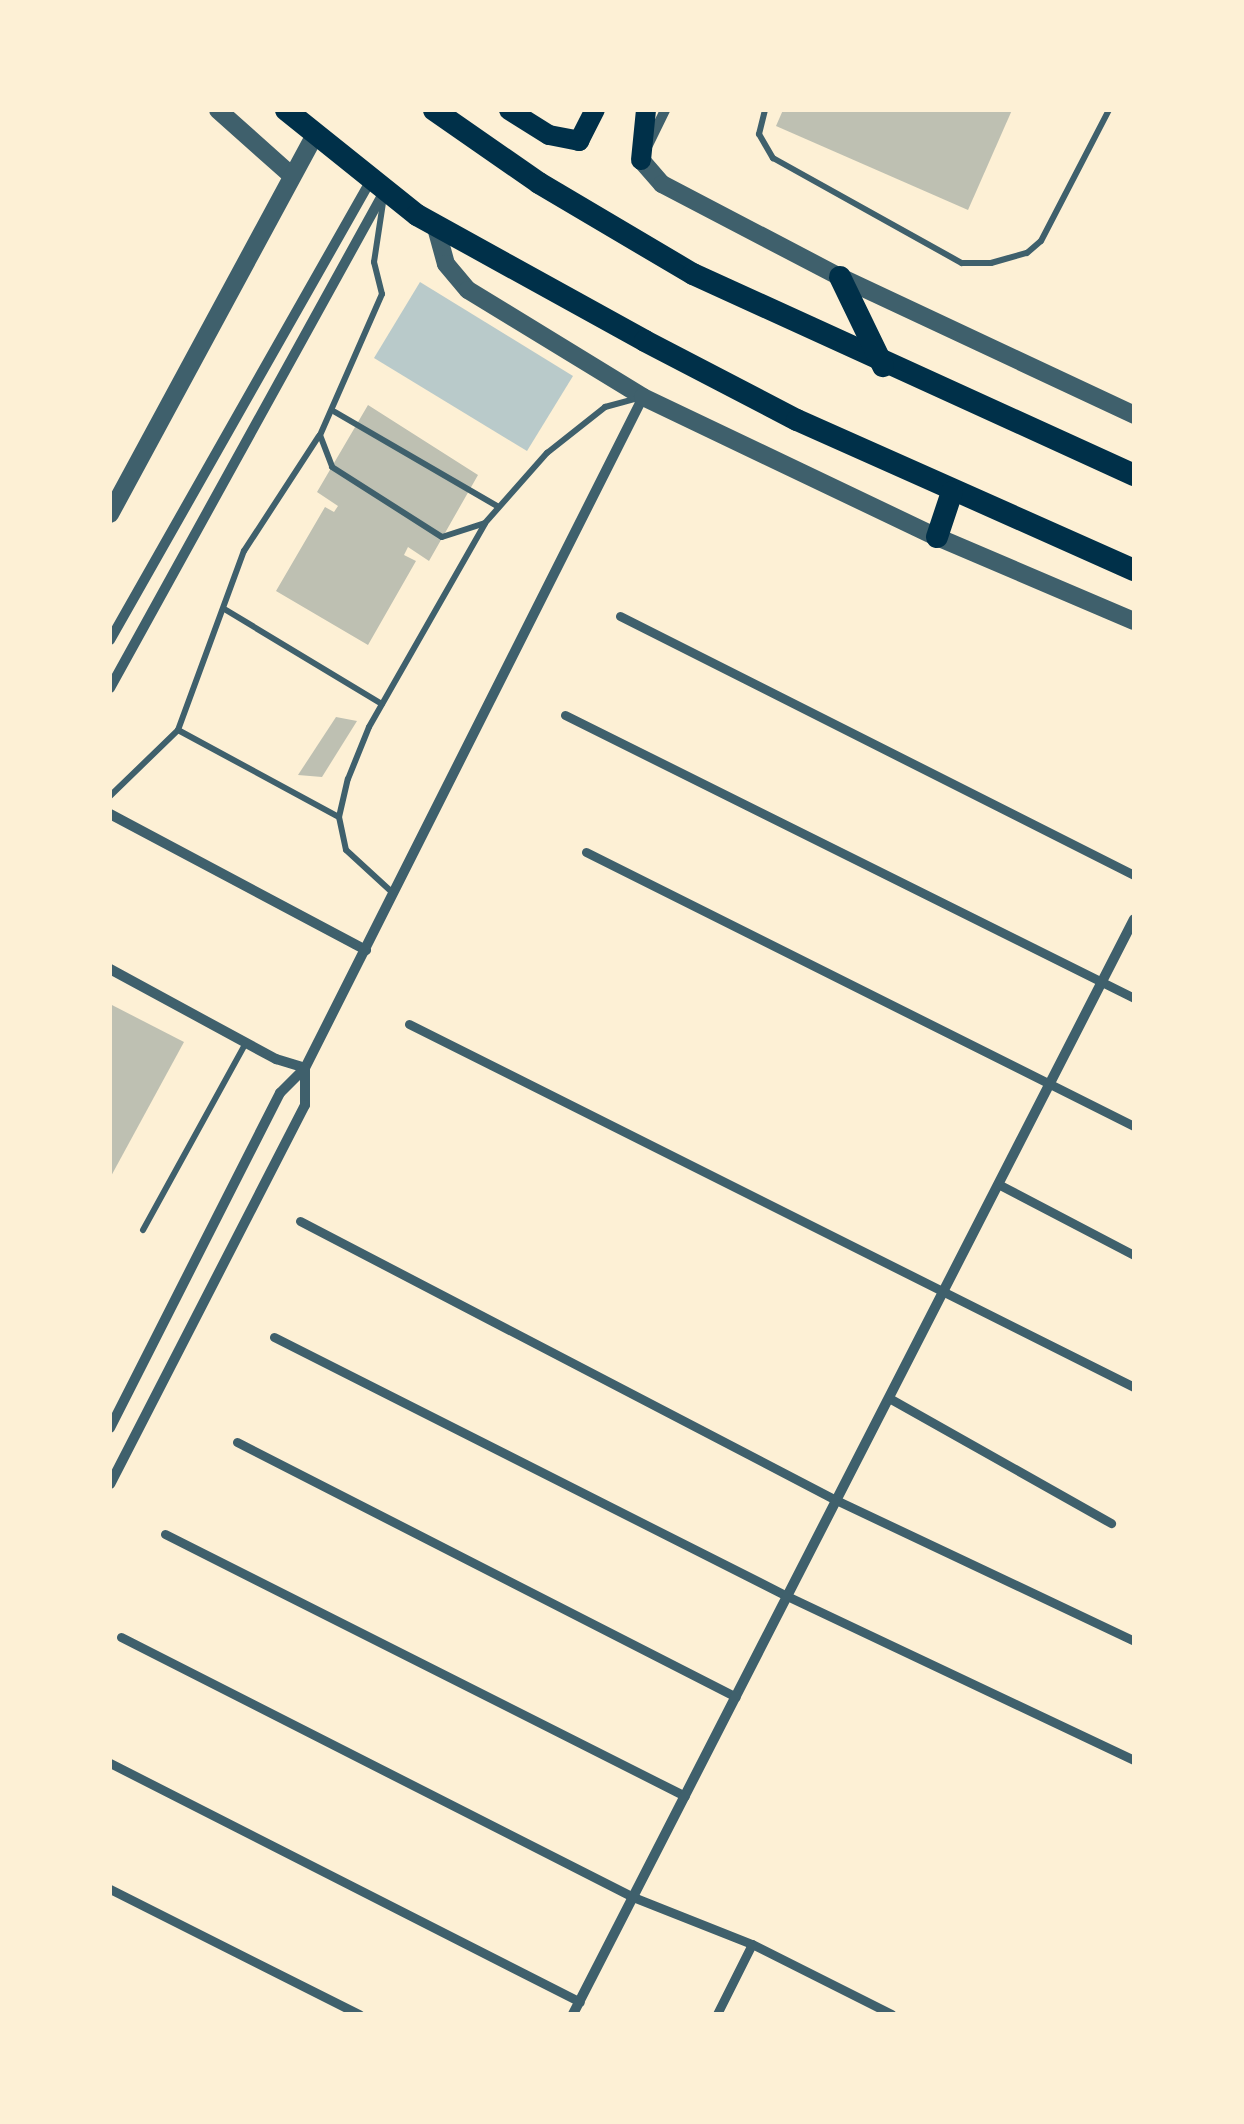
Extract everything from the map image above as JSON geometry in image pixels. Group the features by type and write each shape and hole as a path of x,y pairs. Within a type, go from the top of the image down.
{"highway":[{"path":"286,110 435,224 720,382 952,492 1134,567"},
{"path":"434,110 464,118 693,274 884,366 1134,475"},
{"path":"840,278 884,366"},
{"path":"937,537 952,492"}],"main road":[{"path":"509,110 550,136 579,141 596,110"},
{"path":"641,160 646,110"}],"street":[{"path":"218,110 292,176"},
{"path":"666,110 641,160 662,184 840,278 1134,414"},
{"path":"110,514 315,135"},
{"path":"110,640 378,184"},
{"path":"110,688 378,184"},
{"path":"435,224 446,264 468,290 643,397 937,537 1134,621"},
{"path":"110,1428 280,1092 305,1068 643,397"},
{"path":"620,616 1134,876"},
{"path":"565,715 1134,998"},
{"path":"110,814 366,950"},
{"path":"586,852 1134,1126"},
{"path":"573,2014 1134,919"},
{"path":"110,969 246,1043 305,1068"},
{"path":"409,1024 1134,1387"},
{"path":"110,1484 305,1105 305,1068"},
{"path":"998,1184 1134,1255"},
{"path":"300,1221 836,1500 1134,1641"},
{"path":"274,1337 787,1596 1134,1760"},
{"path":"889,1398 1111,1523"},
{"path":"237,1442 736,1697"},
{"path":"166,1534 685,1796"},
{"path":"121,1636 633,1897 752,1944 890,2014"},
{"path":"110,1763 580,2002"},
{"path":"110,1889 359,2014"},
{"path":"717,2014 752,1944"}],"lane":[{"path":"764,110 759,134 773,158 962,263 991,263 1027,254 1042,241 1109,110"},
{"path":"110,796 178,730 226,610 244,552 335,412 382,294 374,262 378,184"},
{"path":"394,895 346,850 339,817 348,779 382,704 497,506 547,453 605,407 643,397"},
{"path":"335,412 497,506"},
{"path":"320,435 326,462 442,537 486,523"},
{"path":"226,610 382,704"},
{"path":"178,730 339,817"},
{"path":"143,1230 246,1043"}],"shaded area":[{"path":"420,282 573,376 527,451 374,358"}],"building":[{"path":"783,110 1012,110 968,210 776,126"},
{"path":"368,405 478,475 429,561 408,547 404,555 416,561 368,645 276,591 325,507 334,512 338,506 317,492"},
{"path":"336,717 357,721 322,777 298,775"},
{"path":"110,1004 184,1042 110,1178"}]}
